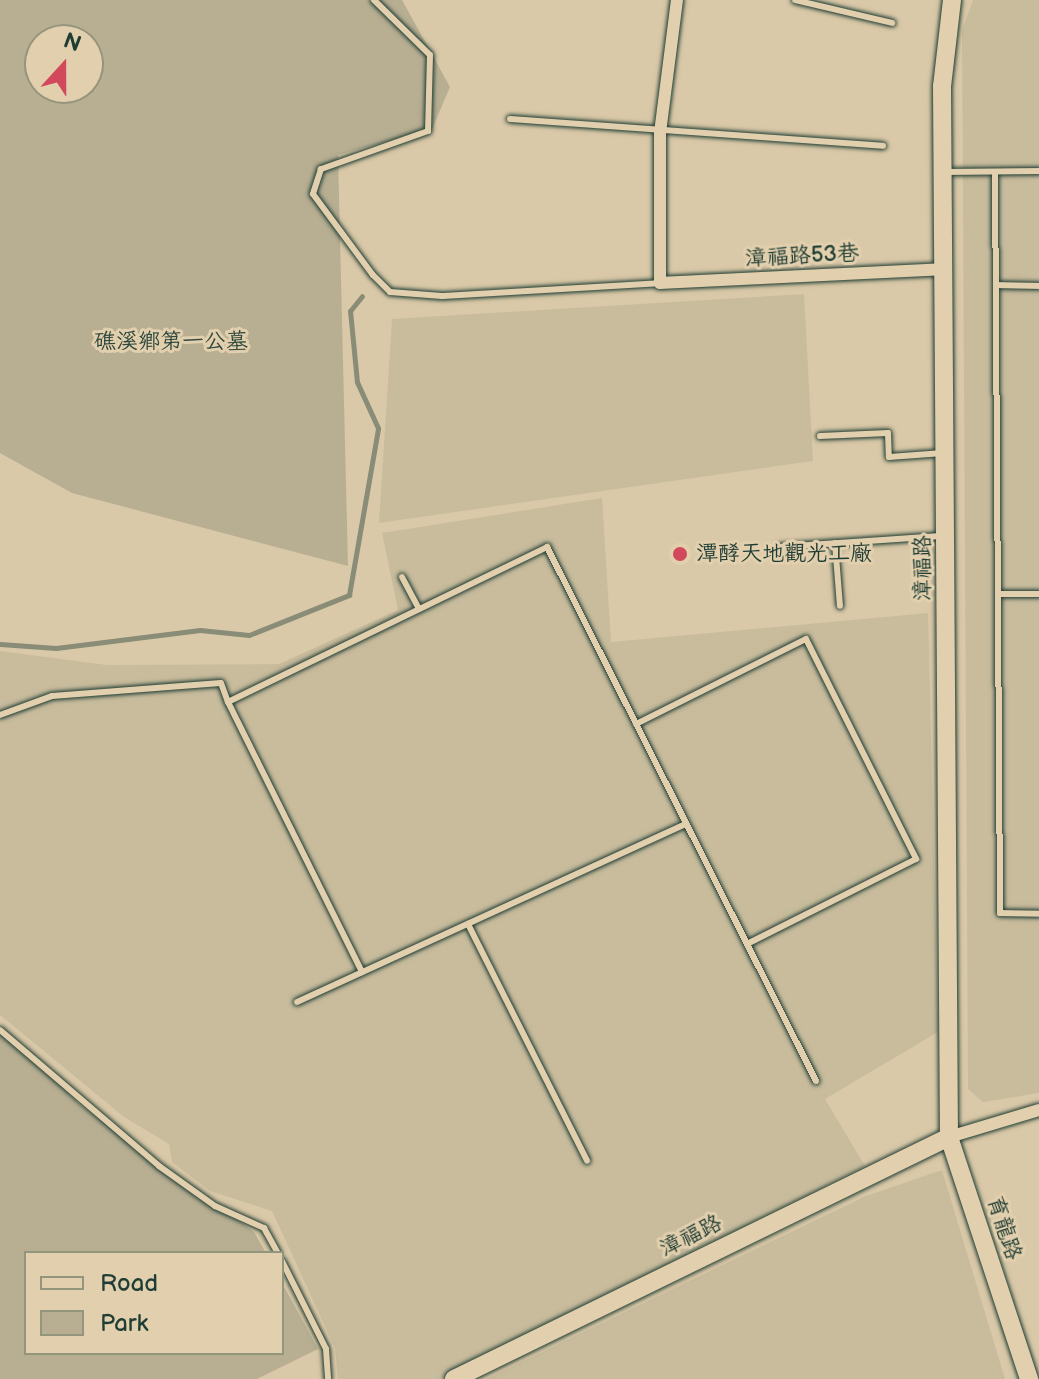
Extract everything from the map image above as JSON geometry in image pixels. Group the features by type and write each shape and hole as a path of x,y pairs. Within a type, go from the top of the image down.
{"street":[{"path":"660,283 660,133 677,0"},
{"name":"漳福路","path":"949,1137 946,269 942,86 952,0"},
{"name":"漳福路53巷","path":"660,283 946,269"},
{"name":"漳福路","path":"454,1379 949,1137 1039,1110"},
{"name":"育龍路","path":"949,1137 1029,1379"}],"lane":[{"path":"374,0 430,55 428,131 321,169 313,194 373,275 390,292 442,296 660,283"},
{"path":"795,0 892,23"},
{"path":"510,119 660,133 883,146"},
{"path":"944,172 1039,171"},
{"path":"995,172 1000,913 1039,914"},
{"path":"996,285 1039,286"},
{"path":"820,436 888,433 889,457 946,453"},
{"path":"780,547 947,536"},
{"path":"835,543 840,606"},
{"path":"228,702 547,547 816,1081"},
{"path":"402,577 419,609"},
{"path":"998,594 1039,594"},
{"path":"636,724 806,639 916,859 747,944"},
{"path":"0,715 52,696 221,683 362,972"},
{"path":"297,1002 686,824"},
{"path":"468,924 587,1161"},
{"path":"0,1030 159,1166 264,1228 277,1251"},
{"path":"284,1265 326,1349 328,1379"}],"shaded area":[{"path":"973,0 1039,0 1039,1093 983,1102 968,1089 962,30"},
{"path":"804,294 813,461 379,523 392,319"},
{"path":"602,498 611,642 928,613 938,1032 825,1099 865,1166 440,1379 338,1379 335,1348 272,1211 210,1191 172,1162 169,1144 124,1117 0,1015 0,651 107,665 279,664 398,610 382,533"},
{"path":"942,1170 1005,1379 486,1379 866,1196"}],"green space":[{"name":"礁溪鄉第一公墓","path":"0,0 402,0 450,87 432,129 338,155 348,566 72,493 0,453"},
{"path":"0,1025 80,1105 254,1232 265,1251 24,1251 24,1355 284,1355 284,1287 318,1349 257,1379 0,1379"}],"waterway":[{"path":"0,644 56,648 200,630 249,635 349,595 378,428 357,382 350,311 362,296"}],"place":[{"name":"潭酵天地觀光工廠","path":"680,554"}]}
